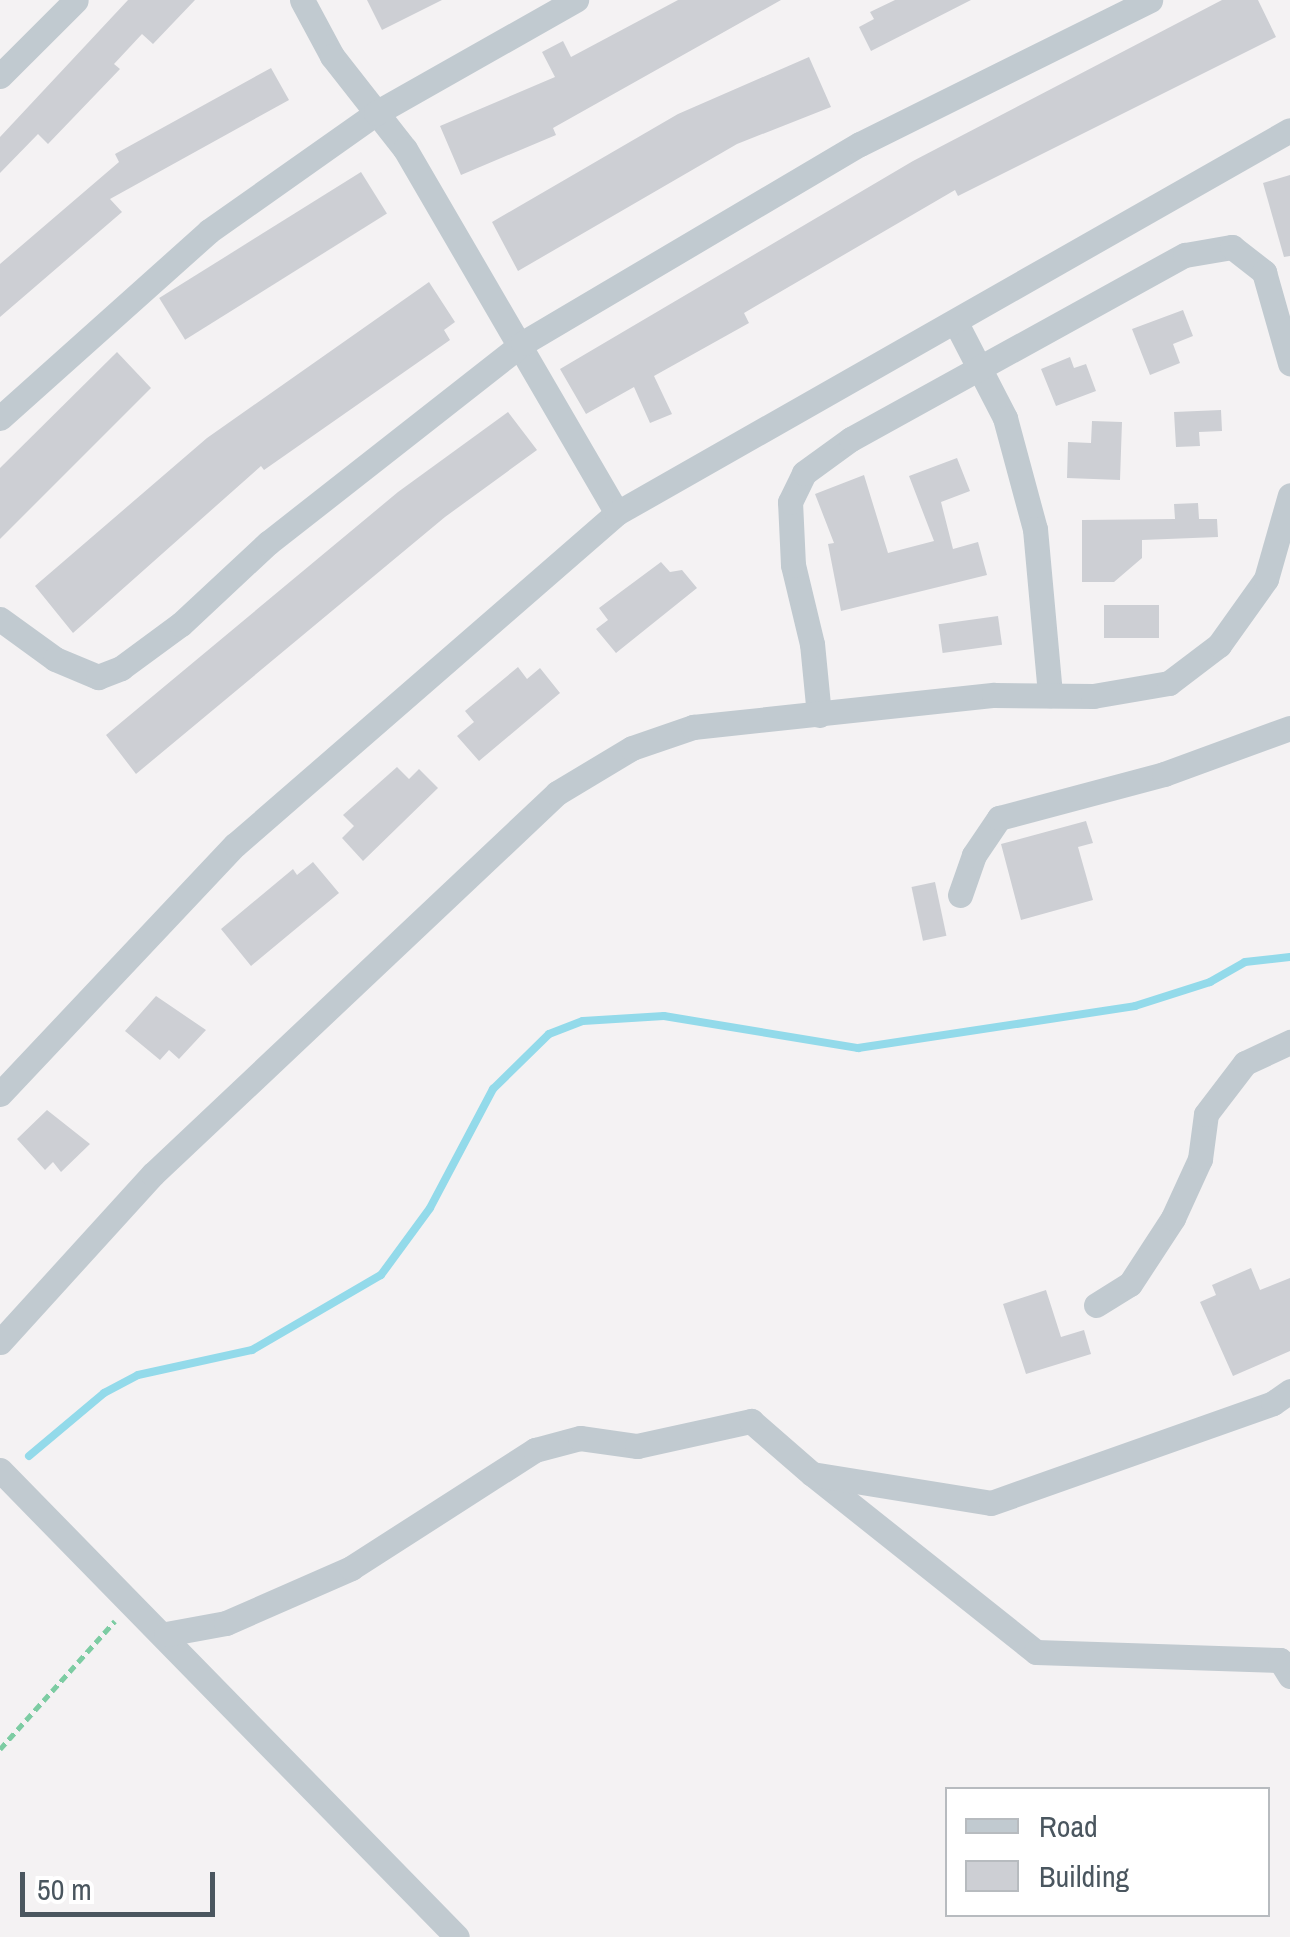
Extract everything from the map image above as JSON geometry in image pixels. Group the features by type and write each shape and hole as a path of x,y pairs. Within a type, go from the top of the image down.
{"lane":[{"path":"0,76 76,0"},
{"path":"302,0 332,56 376,113 522,343 618,513"},
{"path":"0,418 209,232 376,113 576,0"},
{"path":"0,619 55,658 98,677 121,668 522,343 860,144 1150,0"},
{"path":"0,1094 235,845 618,513 1290,130"},
{"path":"818,715 790,502 804,473 977,367 1185,255 1232,246 1264,272 1290,363"},
{"path":"956,323 1004,418 1035,530 1050,695"},
{"path":"0,1342 153,1174 558,793 632,748 693,728 994,695 1050,695 1169,682 1219,645 1266,579 1290,496"},
{"path":"960,896 974,855 999,818 1164,774 1290,728"},
{"path":"1096,1305 1130,1284 1173,1218 1200,1159 1206,1114 1245,1063 1290,1042"},
{"path":"812,1474 991,1503 1273,1404 1290,1392"},
{"path":"166,1634 226,1623 352,1568 535,1450 580,1438 637,1446 751,1422 1036,1652 1280,1660 1290,1676"},
{"path":"0,1470 134,1600 457,1937"}],"path":[{"path":"0,1749 134,1600"}],"building":[{"path":"128,0 195,0 153,44 142,34 114,64 120,69 48,144 38,134 0,173 0,137"},
{"path":"367,0 442,0 382,30"},
{"path":"678,0 781,0 553,128 556,135 461,175 440,126 555,77 542,52 563,41 571,57"},
{"path":"895,0 971,0 871,51 859,27 874,19 870,12"},
{"path":"1222,0 1258,0 1276,37 958,196 955,190 744,313 749,323 654,376 672,414 650,423 634,387 586,414 560,369 913,161"},
{"path":"809,57 831,107 737,144 518,271 492,222 678,114"},
{"path":"271,68 289,100 110,199 122,212 0,317 0,264 119,162 115,154"},
{"path":"361,172 387,214 185,340 159,298"},
{"path":"1290,175 1290,256 1284,257 1263,183"},
{"path":"429,282 455,322 444,330 450,340 264,470 261,466 73,633 35,586 207,438"},
{"path":"1183,310 1193,336 1173,344 1180,363 1150,375 1132,329"},
{"path":"117,352 151,388 0,539 0,468"},
{"path":"1070,357 1074,368 1086,364 1096,391 1056,406 1041,369"},
{"path":"1221,410 1222,431 1199,432 1200,446 1176,447 1174,412"},
{"path":"508,412 537,450 445,517 136,774 106,735 398,492"},
{"path":"1092,421 1122,422 1120,480 1067,478 1068,442 1091,443"},
{"path":"957,458 970,491 941,502 953,549 978,542 987,575 841,611 828,544 834,543 815,494 864,475 888,553 934,541 909,476"},
{"path":"1198,503 1199,519 1217,519 1218,537 1142,540 1142,558 1114,582 1082,582 1082,520 1175,519 1174,504"},
{"path":"661,562 670,572 682,570 697,588 616,653 596,629 608,620 599,608"},
{"path":"1104,605 1159,605 1159,638 1104,638"},
{"path":"998,616 1002,645 943,653 939,624"},
{"path":"518,667 527,679 540,668 560,693 479,761 457,736 474,722 465,711"},
{"path":"397,767 409,779 419,769 438,788 363,861 342,838 354,826 343,815"},
{"path":"1086,821 1093,843 1078,847 1093,900 1021,920 1001,844"},
{"path":"313,862 339,893 251,966 221,929 293,869 297,875"},
{"path":"935,882 946,936 923,941 912,887"},
{"path":"156,996 206,1030 179,1059 169,1050 160,1060 125,1031"},
{"path":"47,1110 90,1144 61,1172 53,1162 45,1170 17,1139"},
{"path":"1251,1268 1260,1290 1290,1278 1290,1351 1233,1376 1200,1302 1216,1295 1212,1285"},
{"path":"1046,1290 1061,1337 1084,1330 1091,1354 1026,1374 1003,1304"}],"waterway":[{"path":"29,1456 104,1393 138,1375 252,1350 381,1275 430,1208 493,1089 549,1034 583,1021 664,1016 858,1048 1135,1006 1210,982 1245,962 1290,957"}]}
